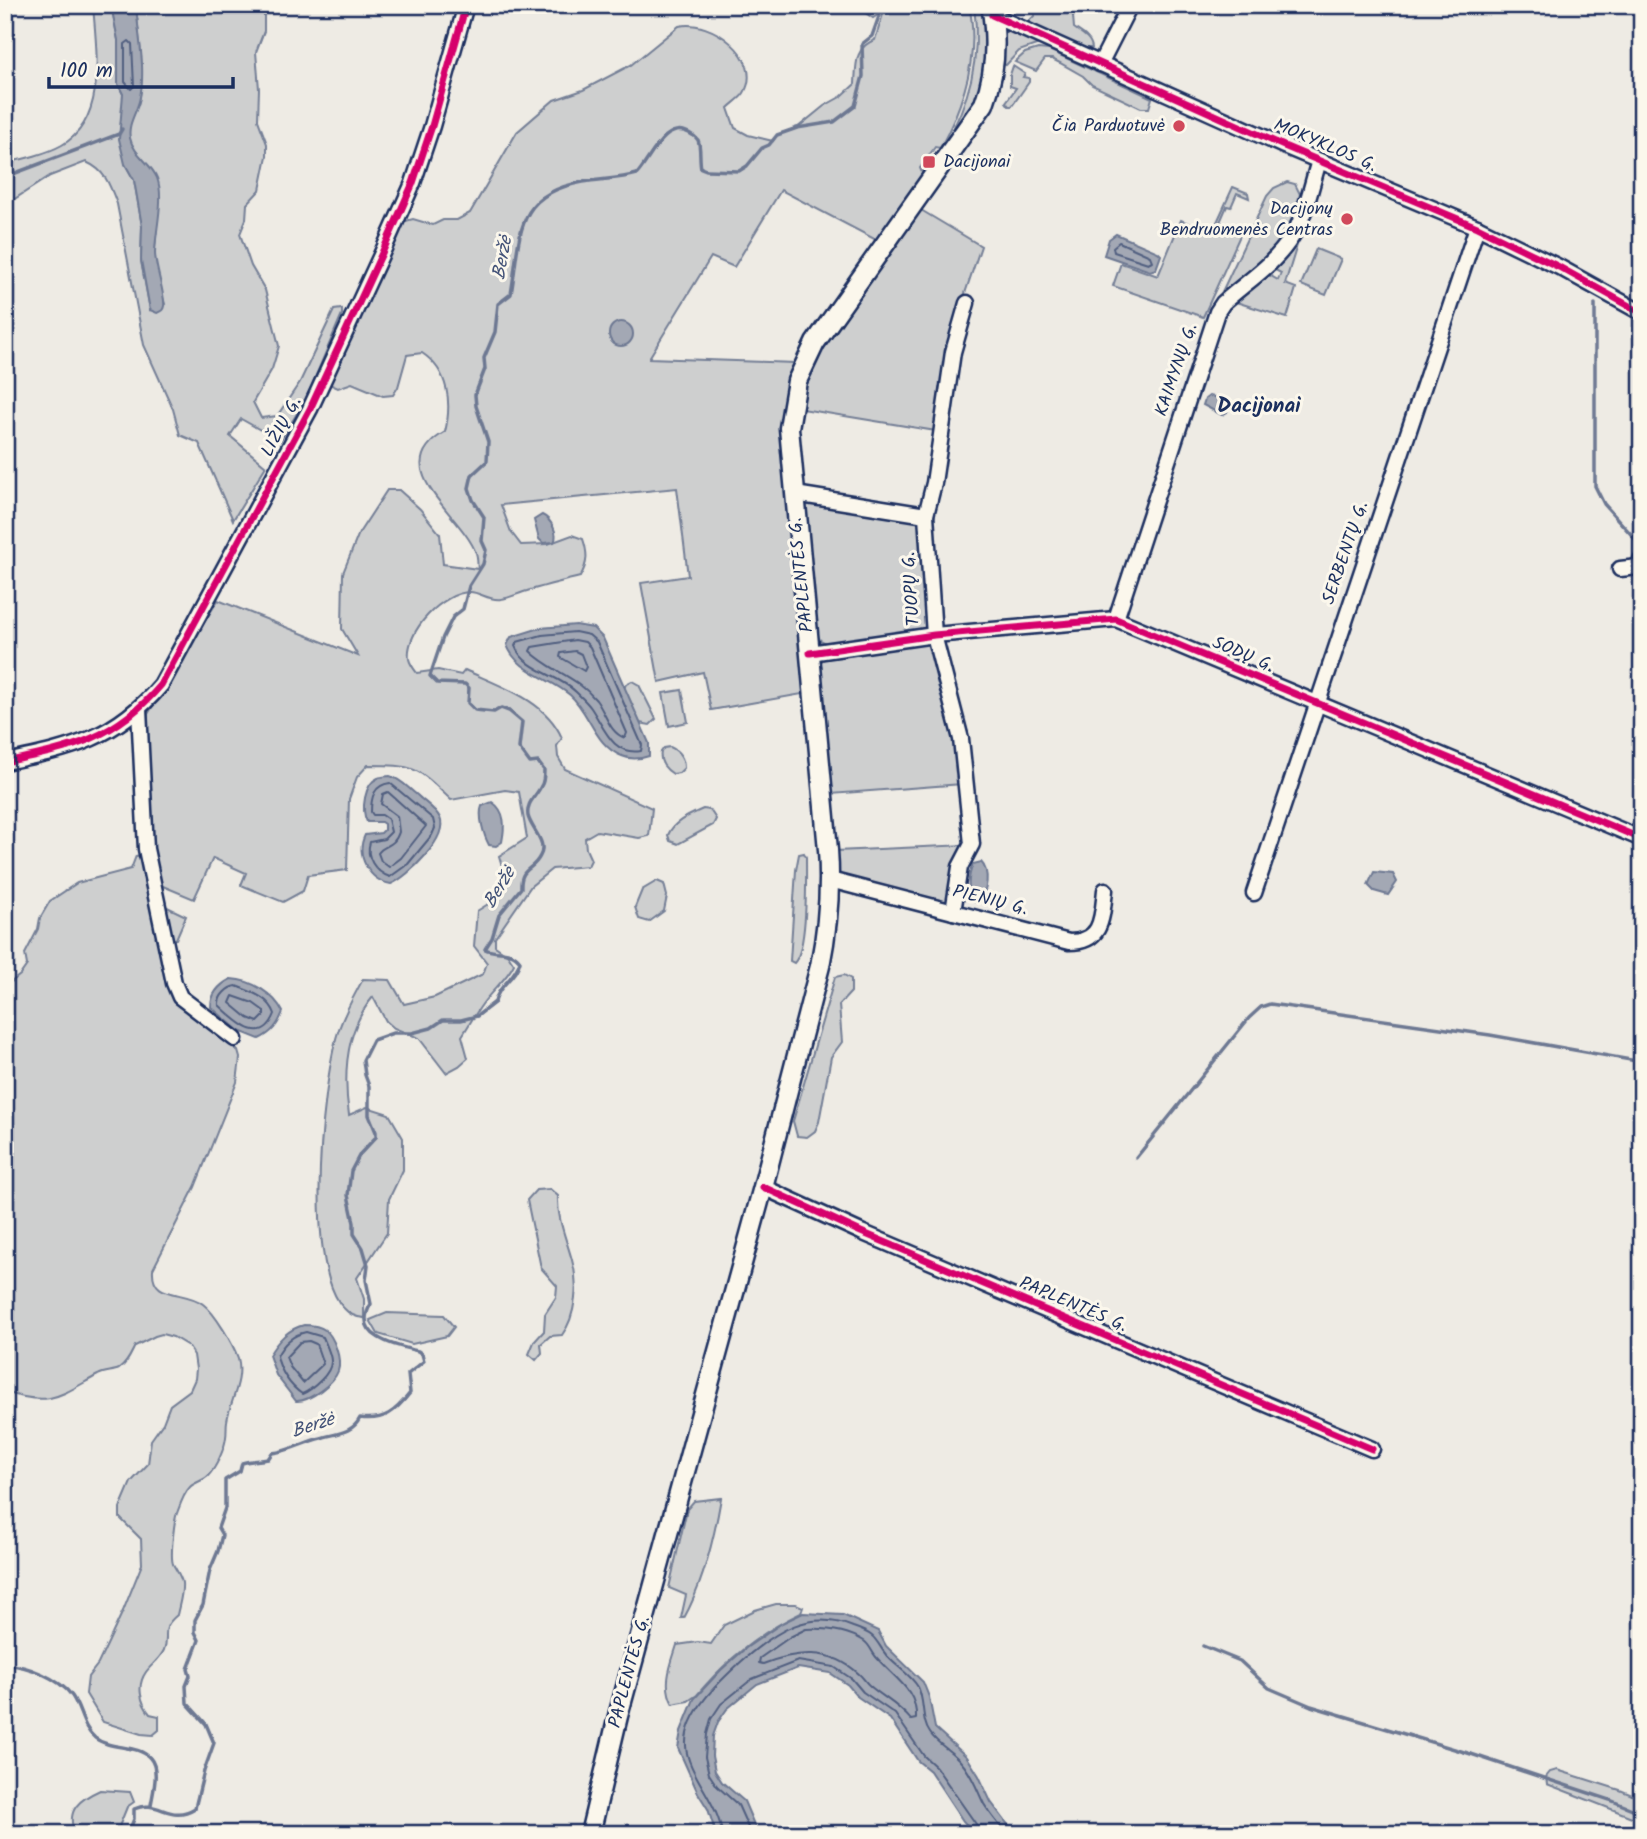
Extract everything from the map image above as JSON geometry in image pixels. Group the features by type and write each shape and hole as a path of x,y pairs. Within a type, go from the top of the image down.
{"main road":[{"name":"PAPLENTĖS G.","path":"590,1834 618,1716 763,1187 827,931 830,880 789,428 797,381 815,342 984,104 992,76 995,37 992,10"}],"street":[{"name":"LIŽIŲ G.","path":"5,762 45,754 102,736 139,709 161,685 310,409 412,183 432,126 466,5"},
{"path":"1100,64 1130,5"},
{"name":"MOKYKLOS G.","path":"992,10 1100,64 1319,161 1477,227 1559,267 1642,313"},
{"name":"KAIMYNŲ G.","path":"1115,619 1217,312 1223,303 1274,260 1292,238 1319,161"},
{"name":"SERBENTŲ G.","path":"1254,893 1477,227"},
{"name":"TUOPŲ G.","path":"953,912 960,867 972,844 961,739 934,635 926,515 934,483 953,352 967,303"},
{"path":"794,494 926,515"},
{"path":"1620,569 1640,565"},
{"name":"SODŲ G.","path":"810,653 934,635 1115,619 1642,839"},
{"path":"139,709 145,839 174,983 180,997 235,1039"},
{"name":"PIENIŲ G.","path":"830,880 1069,942 1081,942 1092,937 1101,920 1105,890"},
{"name":"PAPLENTĖS G.","path":"763,1187 861,1232 1372,1449"}],"shaded area":[{"path":"93,5 111,5 118,40 118,84 123,94 125,164 134,180 142,226 141,261 150,310 165,304 155,258 157,182 129,137 141,85 136,5 264,5 264,31 256,52 258,120 267,144 267,156 260,190 247,204 246,219 240,234 251,266 265,290 279,346 272,369 253,402 261,418 277,416 300,382 334,310 342,309 342,314 306,399 280,441 241,419 230,436 266,466 233,520 199,443 180,435 173,409 144,345 117,204 106,179 98,169 86,162 50,176 13,200 5,201 5,163 42,154 62,145 77,133 87,118 96,81"},
{"path":"854,5 969,5 972,42 968,79 963,97 940,148 935,147 920,168 923,175 878,241 781,190 734,267 711,257 649,358 795,363 784,401 782,440 808,693 711,710 703,672 659,682 641,583 688,576 677,488 501,505 511,532 521,545 548,544 572,535 583,539 586,558 580,577 504,598 492,599 470,592 449,599 419,625 409,648 410,663 417,673 438,670 461,675 465,670 534,704 555,725 562,738 557,746 558,757 565,769 652,808 649,836 639,838 597,831 585,838 591,860 588,866 552,869 531,886 495,938 495,946 508,955 514,964 483,1003 462,1036 468,1058 459,1066 446,1073 419,1038 394,1028 386,1021 373,997 364,1010 357,1023 349,1053 346,1084 349,1115 367,1107 389,1114 403,1138 403,1170 389,1199 387,1233 357,1278 364,1299 364,1318 342,1307 329,1278 321,1238 321,1141 326,1095 338,1032 363,979 390,980 404,1004 435,997 483,974 487,963 474,946 477,911 501,896 505,876 499,856 527,838 519,792 505,790 451,800 415,770 368,765 357,777 349,799 347,870 308,875 303,891 283,902 241,885 246,873 213,858 194,899 158,884 149,837 146,730 148,714 218,600 358,656 342,629 343,573 359,533 387,490 399,490 420,509 440,534 443,564 478,569 476,553 468,538 432,491 424,476 422,460 428,446 445,432 448,410 443,378 431,360 422,353 407,355 393,395 383,396 352,383 338,388 327,383 395,224 413,219 433,225 443,220 457,220 470,213 517,132 554,100 583,90 631,65 679,26 692,25 719,34 741,54 749,80 743,95 728,108 735,128 748,135 773,141 777,135 797,128 855,84 858,57 868,43 875,40 884,11 873,18"},
{"path":"974,5 981,5 983,8 985,68 972,107 943,148 967,96 971,79 976,44"},
{"path":"1037,5 1077,5 1073,16 1074,28 1088,39 1092,48 1080,48 1028,22 1034,16"},
{"path":"1001,25 1039,44 1019,51 1006,65 1003,64"},
{"path":"1038,49 1049,50 1152,98 1149,108 1141,108 1092,85 1083,76 1052,59 1045,59 1036,71 1015,62 1025,53"},
{"path":"1013,66 1025,74 1023,77 1029,78 1029,82 1012,106 1009,106 1006,102 1016,88 1010,86"},
{"path":"1287,182 1295,184 1300,194 1287,230 1270,253 1220,296 1267,196 1274,188"},
{"path":"1233,187 1248,193 1249,198 1237,193 1220,222 1242,231 1203,317 1113,286 1121,263 1158,276 1181,220 1212,233"},
{"path":"921,210 981,246 955,323 936,431 796,408 813,360 850,302"},
{"path":"1298,242 1285,284 1296,288 1287,318 1236,302 1269,275 1278,280 1281,273 1275,270"},
{"path":"1316,249 1341,259 1326,295 1301,285"},
{"path":"799,491 917,510 928,630 828,644 820,640 816,632"},
{"path":"931,642 949,712 962,784 831,794 819,665 825,657"},
{"path":"632,681 639,685 656,719 650,725 640,723 624,689 626,684"},
{"path":"682,690 688,722 669,726 663,693"},
{"path":"670,747 683,761 684,768 679,773 673,774 662,762 661,752"},
{"path":"703,809 710,810 716,819 713,825 678,844 670,841 668,835 674,826"},
{"path":"966,845 951,907 838,879 836,851"},
{"path":"804,853 804,929 799,955 794,963 790,961 796,870 799,854"},
{"path":"142,855 169,988 228,1041 238,1051 240,1058 237,1082 195,1187 153,1269 157,1286 195,1300 208,1308 228,1337 238,1358 239,1374 220,1458 208,1476 188,1490 176,1516 172,1560 181,1580 181,1599 177,1615 168,1625 164,1650 146,1672 140,1689 147,1710 150,1714 159,1716 159,1730 153,1735 103,1722 86,1694 88,1677 98,1664 142,1564 141,1539 120,1518 120,1508 131,1482 148,1464 151,1440 163,1423 170,1405 190,1390 195,1379 194,1355 188,1346 162,1334 135,1346 127,1362 119,1369 101,1374 64,1394 33,1399 5,1392 5,987 20,975 27,965 25,954 50,901 77,883 131,869 136,856"},
{"path":"657,881 664,884 667,896 664,911 649,922 639,919 635,907 642,890"},
{"path":"163,905 186,916 176,939 170,939"},
{"path":"844,975 851,979 851,992 839,1005 842,1042 831,1057 819,1122 815,1131 807,1137 797,1136 793,1121 835,977"},
{"path":"550,1189 558,1196 560,1221 574,1269 576,1289 567,1327 562,1335 550,1336 541,1344 542,1353 536,1360 529,1354 534,1342 544,1331 545,1314 556,1297 557,1286 541,1268 527,1200 536,1190"},
{"path":"387,1313 444,1315 454,1327 447,1336 412,1344 378,1334 370,1320"},
{"path":"721,1498 703,1575 684,1618 681,1618 686,1595 669,1588 687,1509 694,1501"},
{"path":"776,1604 796,1604 803,1607 801,1613 744,1648 697,1695 688,1701 673,1704 668,1682 677,1645 698,1642 711,1644 724,1625 755,1610"},
{"path":"1557,1770 1642,1799 1642,1821 1547,1784 1546,1777"},
{"path":"100,1790 130,1792 134,1802 127,1807 116,1834 75,1834 72,1818 76,1806"}],"water":[{"path":"111,5 136,5 142,86 129,133 132,144 154,173 159,186 160,205 155,253 164,302 162,311 157,313 150,310 141,260 142,226 134,180 125,164 119,139 123,94 118,84 118,40"},
{"path":"1116,234 1158,252 1161,255 1156,269 1150,271 1104,255 1109,239"},
{"path":"621,322 629,326 633,334 629,342 621,346 613,342 609,334 613,326"},
{"path":"1209,396 1220,398 1229,405 1227,412 1222,415 1203,405"},
{"path":"542,515 553,527 556,535 554,542 543,543 539,539 534,520"},
{"path":"576,625 593,628 603,638 649,743 649,756 629,758 605,745 577,702 562,689 518,662 507,645 511,637 540,628"},
{"path":"390,776 401,781 433,809 440,818 441,826 439,835 425,856 391,884 376,878 370,872 362,851 365,835 381,833 384,830 384,824 381,822 367,822 364,804 367,791 373,781"},
{"path":"492,802 500,810 504,831 502,842 496,846 489,845 481,820 482,806"},
{"path":"981,862 987,876 986,888 978,902 974,902 970,894 969,879 973,864"},
{"path":"1374,872 1393,874 1397,882 1388,895 1374,891 1368,885"},
{"path":"231,979 262,989 279,1005 283,1012 268,1034 259,1039 239,1031 211,1007 216,990"},
{"path":"304,1325 318,1327 328,1333 336,1349 339,1366 336,1376 326,1386 314,1395 296,1401 276,1375 269,1355 284,1336"},
{"path":"803,1613 843,1615 878,1631 886,1646 923,1682 935,1728 967,1757 991,1802 1015,1834 975,1834 963,1821 930,1771 918,1761 890,1719 830,1673 798,1668 757,1684 727,1709 718,1722 713,1736 712,1756 715,1771 722,1782 744,1801 758,1834 716,1834 708,1809 678,1748 681,1731 694,1699 721,1670 746,1648 782,1623"}],"waterway":[{"name":"Beržė","path":"128,1834 134,1819 134,1809 150,1806 178,1813 195,1808 214,1743 206,1724 187,1703 186,1686 190,1676 188,1669 199,1640 195,1632 195,1620 203,1605 210,1570 222,1535 218,1528 225,1508 225,1480 240,1471 242,1463 268,1459 272,1453 345,1431 354,1426 360,1418 369,1419 389,1414 410,1393 408,1374 424,1361 418,1351 378,1338 367,1324 366,1315 371,1304 366,1280 368,1265 363,1248 354,1234 348,1195 351,1171 360,1154 376,1137 369,1115 369,1086 363,1060 373,1040 393,1033 412,1033 431,1028 443,1020 461,1020 477,1016 495,1002 520,961 512,954 485,949 492,938 499,915 521,888 523,876 542,851 541,841 530,821 528,811 543,783 544,770 538,762 530,763 519,748 522,722 501,708 494,712 475,710 468,703 469,688 465,684 437,683 430,676 443,637 453,617 463,609 469,586 483,564 486,550 482,541 484,517 469,488 472,475 487,461 488,442 475,395 485,369 484,358 495,332 498,304 511,294 524,221 532,208 560,188 637,174 659,143 673,132 680,130 698,140 701,168 739,171 777,135 797,128 834,122 855,106 863,76 862,44 872,36 883,5"},
{"path":"5,177 119,134 122,129"},
{"path":"1595,304 1595,486 1604,504 1638,542"},
{"path":"1136,1158 1249,1018 1261,1007 1270,1004 1490,1035 1642,1062"},
{"path":"1203,1646 1240,1661 1269,1688 1311,1706 1471,1754 1642,1813"},
{"path":"5,1665 23,1667 51,1678 72,1696 87,1729 95,1738 138,1751 150,1758 155,1768 151,1805"}],"cycle path":[{"path":"5,762 52,752 91,738 127,718 161,685 310,409 382,253 413,183 466,5"},
{"path":"992,15 1284,146 1477,227 1559,267 1642,313"},
{"path":"810,653 934,635 1116,619 1642,839"},
{"path":"763,1187 861,1232 1372,1449"}],"place":[{"name":"Čia Parduotuvė","path":"1179,126"},
{"name":"Dacijonai","path":"929,162"},
{"name":"Dacijonų Bendruomenės Centras","path":"1347,219"}],"district":[{"name":"Dacijonai","path":"1259,406"}]}
